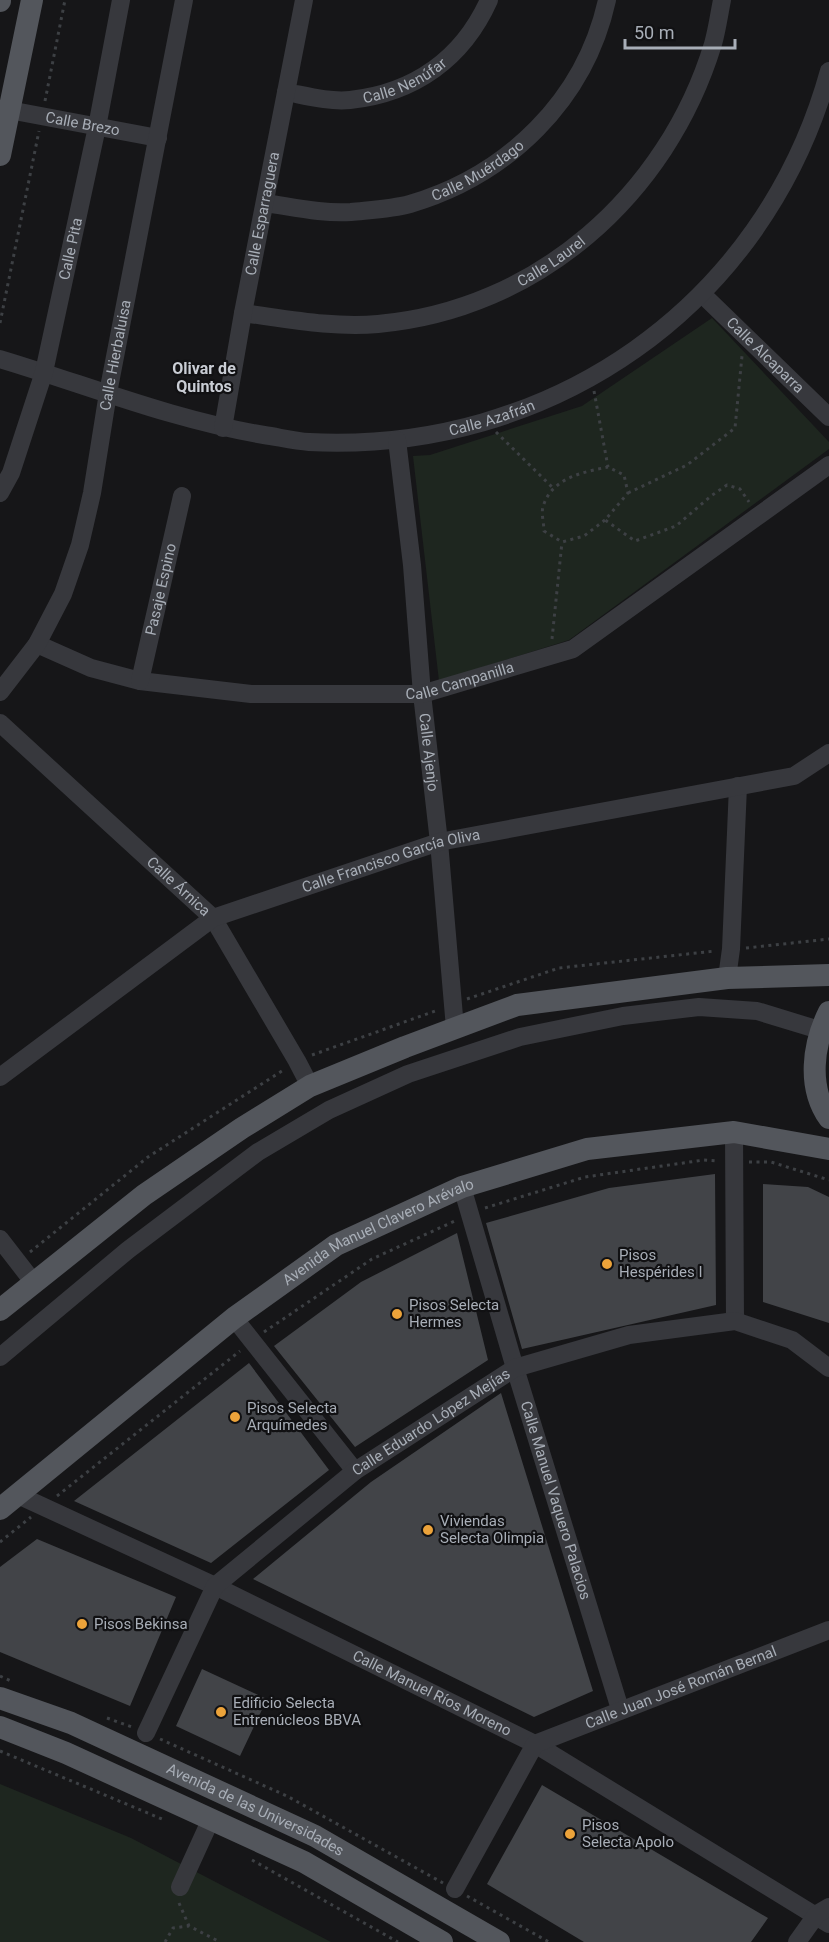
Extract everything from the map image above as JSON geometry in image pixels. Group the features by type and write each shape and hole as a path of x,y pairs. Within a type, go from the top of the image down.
{"main road":[{"path":"0,155 32,0"},
{"path":"0,1310 144,1195 242,1128 310,1086 517,1005 727,978 829,975"},
{"path":"826,1025 814,1058 817,1087 829,1118"},
{"name":"Avenida Manuel Clavero Arévalo","path":"0,1509 234,1318 336,1245 462,1187 587,1149 735,1132 829,1149"},
{"name":"Avenida de las Universidades","path":"0,1698 71,1724 315,1836 499,1942"},
{"name":"Avenida de las Universidades","path":"0,1727 66,1753 304,1862 442,1942"}],"street":[{"name":"Calle Pita","path":"0,493 11,472 44,372 97,127 121,0"},
{"name":"Calle Hierbaluisa","path":"0,692 37,644 63,594 80,545 92,493 108,393 184,0"},
{"name":"Calle Esparraguera","path":"223,428 304,0"},
{"name":"Calle Nenúfar","path":"286,92 328,100 349,100 380,94 412,82 431,72 464,42 478,23 489,0"},
{"name":"Calle Muérdago","path":"265,202 309,210 350,212 409,204 455,187 496,165 539,128 565,99 590,53 607,0"},
{"name":"Calle Laurel","path":"243,313 335,325 399,321 420,318 463,306 541,271 584,238 619,206 648,173 674,134 693,97 713,44 722,0"},
{"name":"Calle Azafrán","path":"0,359 223,428 308,442 397,440 486,423 548,400 591,378 648,340 702,294 743,246 767,212 807,136 829,72"},
{"name":"Calle Brezo","path":"9,110 158,138"},
{"name":"Calle Alcaparra","path":"702,294 829,417"},
{"name":"Calle Ajenjo","path":"397,440 412,565 422,694 439,842 455,1028"},
{"name":"Calle Campanilla","path":"37,644 91,668 140,681 251,694 422,694 573,649 829,465"},
{"name":"Pasaje Espino","path":"140,681 182,496"},
{"name":"Calle Árnica","path":"0,723 213,918 310,1086"},
{"name":"Calle Francisco García Oliva","path":"0,1077 213,918 439,842 794,776 829,753"},
{"path":"727,978 731,949 738,786"},
{"path":"0,1344 122,1245 252,1147 324,1106 363,1087 448,1053 529,1028 617,1011 701,1002 758,1005 826,1025"},
{"path":"0,1357 128,1250 258,1152 329,1110 408,1074 520,1037 623,1016 699,1007 757,1011 826,1025"},
{"path":"735,1132 735,1321"},
{"name":"Calle Manuel Vaquero Palacios","path":"462,1187 620,1709"},
{"path":"0,1239 34,1283"},
{"path":"234,1318 355,1471"},
{"name":"Calle Eduardo López Mejías","path":"146,1733 215,1586 355,1471 515,1368 629,1335 735,1321 792,1340 829,1368"},
{"name":"Calle Manuel Ríos Moreno","path":"18,1495 215,1586 535,1744 825,1915"},
{"name":"Calle Juan José Román Bernal","path":"535,1744 620,1709 829,1630"},
{"path":"455,1889 535,1744"},
{"path":"180,1887 211,1819"},
{"path":"796,1942 825,1915"}],"path":[{"path":"0,324 65,0"},
{"path":"628,493 624,475 608,467 575,474 553,488 543,508 544,531 562,542 584,536 605,520 628,493 687,465 735,428 745,336"},
{"path":"591,378 608,467"},
{"path":"486,423 553,488"},
{"path":"605,520 635,541 676,526 727,485 740,489 758,516"},
{"path":"550,656 562,542"},
{"path":"0,1542 274,1324 372,1258 470,1214 585,1177 704,1160 771,1162 829,1180"},
{"path":"180,1887 178,1900 189,1926"},
{"path":"165,1942 173,1928 189,1926 220,1942"}],"shaded area":[{"path":"712,318 829,442 829,449 569,640 439,681 413,456 430,455 582,406"},
{"path":"0,1784 131,1838 331,1942 0,1942"}],"building":[{"name":"Pisos Hespérides I","path":"715,1174 716,1305 522,1349 486,1223 609,1188"},
{"path":"763,1184 808,1187 829,1197 829,1323 763,1302"},
{"name":"Pisos Selecta Hermes","path":"457,1233 488,1360 355,1447 274,1346 361,1282"},
{"name":"Pisos Selecta Arquímedes","path":"249,1363 329,1470 211,1563 74,1501"},
{"name":"Viviendas Selecta Olimpia","path":"501,1393 593,1691 534,1717 253,1579 371,1482"},
{"name":"Pisos Bekinsa","path":"37,1539 176,1597 130,1706 0,1652 0,1567"},
{"name":"Edificio Selecta Entrenúcleos BBVA","path":"202,1669 267,1699 240,1756 176,1726"},
{"name":"Pisos Selecta Apolo","path":"542,1785 768,1918 751,1942 584,1942 487,1884"}],"place":[{"name":"Pisos Hespérides I","path":"607,1264"},
{"name":"Pisos Selecta Hermes","path":"397,1314"},
{"name":"Pisos Selecta Arquímedes","path":"235,1417"},
{"name":"Viviendas Selecta Olimpia","path":"428,1530"},
{"name":"Pisos Bekinsa","path":"82,1624"},
{"name":"Edificio Selecta Entrenúcleos BBVA","path":"221,1712"},
{"name":"Pisos Selecta Apolo","path":"570,1834"}],"district":[{"name":"Olivar de Quintos","path":"204,377"}]}
